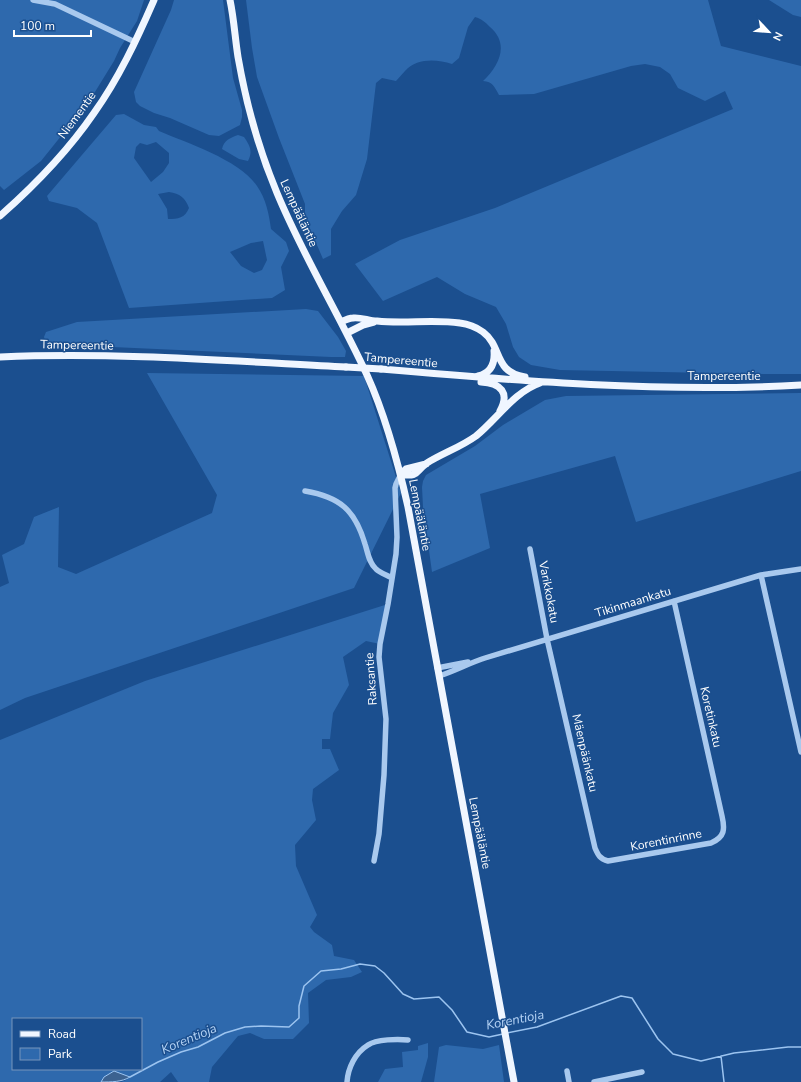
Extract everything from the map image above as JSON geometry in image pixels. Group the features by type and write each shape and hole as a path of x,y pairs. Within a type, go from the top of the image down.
{"main road":[{"name":"Niementie","path":"0,216 45,173 71,144 95,113 135,42 153,0"},
{"name":"Lempääläntie","path":"230,0 238,58 247,101 265,163 299,242 368,376 382,413 401,474 514,1082"},
{"path":"341,322 354,318 377,321 452,322 465,324 484,333 503,365 511,373 555,383"},
{"path":"346,333 363,325 377,321"},
{"path":"472,377 488,372 494,360 493,346"},
{"name":"Tampereentie","path":"0,357 189,358 381,369 555,383 640,387 709,388 801,385"},
{"path":"445,374 466,380 489,383 500,388 505,399 500,412 493,421"},
{"path":"401,474 410,476 426,464 462,446 493,421 520,394 529,387 544,382"},
{"name":"Lempääläntie","path":"509,1058 511,1082"}],"street":[{"path":"33,0 56,4 135,42"},
{"name":"Raksantie","path":"374,861 379,834 384,775 386,719 380,644 396,554 396,484 401,474"},
{"path":"305,491 333,498 352,514 360,527 371,563 377,570 392,578"},
{"name":"Varikkokatu","path":"530,549 547,639"},
{"name":"Tikinmaankatu","path":"437,668 472,662 761,574 801,569"},
{"path":"761,574 801,752"},
{"name":"Koretinkatu","path":"674,601 724,826 721,837"},
{"name":"Mäenpäänkatu","path":"547,639 598,855 602,859 614,861"},
{"name":"Tikinmaankatu","path":"439,676 450,673 472,662"},
{"name":"Korentinrinne","path":"614,861 711,842 721,837"},
{"path":"347,1082 348,1073 353,1061 368,1044 408,1040"},
{"path":"567,1071 569,1082"},
{"path":"594,1082 642,1072"}],"green space":[{"path":"0,0 144,0 137,21 90,100 41,161 4,190 0,186"},
{"path":"174,0 223,0 233,78 242,110 242,117 240,125 219,136 209,135 170,118 154,113 140,106 136,102 134,92 171,10"},
{"path":"246,0 708,0 721,46 801,66 801,374 560,370 531,365 519,357 513,347 506,324 496,307 465,294 437,277 383,301 355,264 400,240 495,208 733,109 725,91 705,101 678,88 670,74 660,67 645,64 631,66 534,94 499,95 493,85 489,82 483,81 498,62 501,48 500,40 487,24 475,17 468,27 459,58 452,64 440,61 421,62 410,67 396,81 382,78 376,83 367,159 356,195 342,211 331,229 331,255 323,259 305,217 305,204 257,77"},
{"path":"769,0 801,0 801,17 793,15"},
{"path":"124,114 144,125 156,127 159,131 212,153 226,160 249,177 263,196 271,229 286,242 289,251 281,267 285,290 272,298 129,308 97,223 77,208 49,201 47,196 116,115","holes":["156,142 169,153 169,163 163,172 151,182 134,158 136,147 140,143 147,145","169,192 179,195 184,199 189,208 183,216 175,219 168,219 167,209 158,194","263,241 267,260 262,270 254,273 241,266 230,252 251,243"]},
{"path":"238,135 244,137 251,151 248,161 239,159 222,149 226,141"},
{"path":"306,309 318,311 338,337 346,351 345,357 46,344 44,337 46,332 77,322"},
{"path":"147,373 364,376 401,493 354,588 25,698 0,710 0,587 9,583 2,555 24,544 34,517 59,507 58,567 76,574 212,513 217,495"},
{"path":"801,393 801,471 636,522 615,456 480,494 490,548 432,572 423,507 422,487 426,475 475,446 503,425 545,400 566,396"},
{"path":"388,604 380,644 366,641 343,657 349,685 333,713 330,739 322,739 322,749 330,749 339,770 313,789 312,800 316,820 295,845 296,866 317,915 310,927 314,932 332,945 334,956 354,960 362,972 351,977 326,980 308,993 309,1023 293,1039 264,1039 250,1033 238,1036 212,1067 209,1082 178,1082 171,1072 160,1082 121,1082 130,1077 104,1077 101,1082 0,1082 0,740 145,681"},
{"path":"428,1043 428,1057 421,1082 378,1082 385,1069 403,1067 402,1052 418,1050 418,1046"},
{"path":"446,1045 483,1049 499,1045 504,1082 434,1082 439,1047"}],"shaded area":[{"path":"114,1071 130,1077 120,1081 101,1082 104,1077"}],"waterway":[{"name":"Korentioja","path":"130,1077 158,1062 181,1052 198,1047 225,1033 245,1027 289,1027 299,1018 299,1006 304,986 321,971 341,969 360,964 375,966 384,973 403,994 414,999 439,997 452,1010 467,1032 489,1037 503,1034"},
{"name":"Korentioja","path":"507,1033 537,1027 621,996 632,998 658,1039 673,1054 701,1061 734,1053 801,1047"},
{"path":"721,1056 724,1082"}]}
